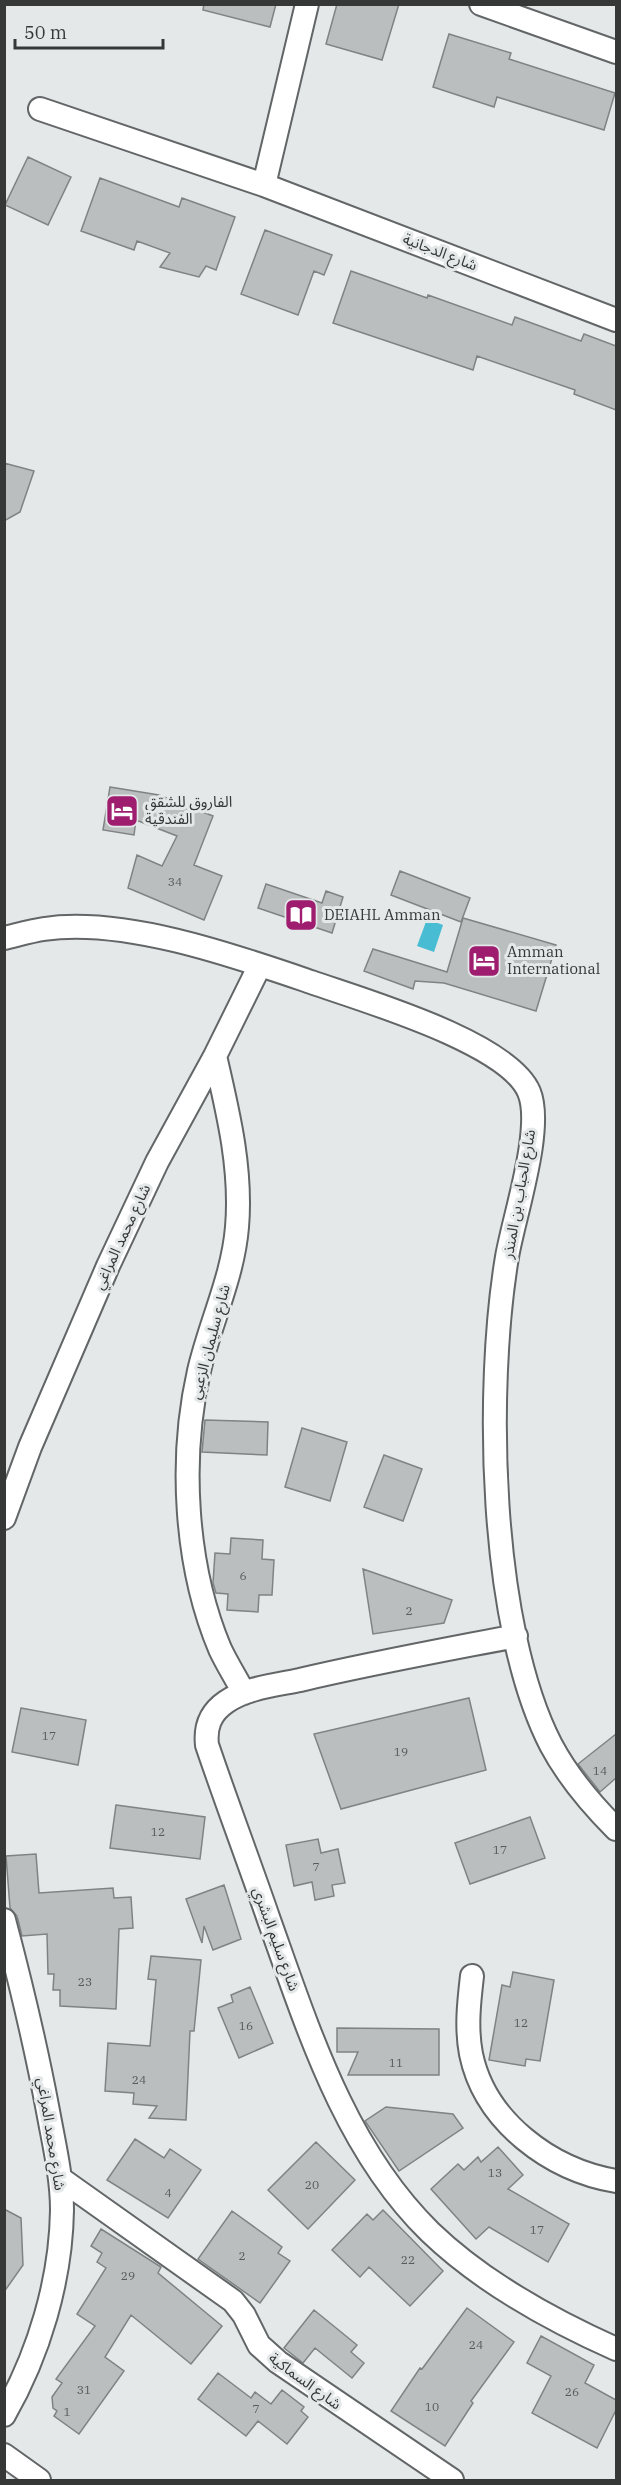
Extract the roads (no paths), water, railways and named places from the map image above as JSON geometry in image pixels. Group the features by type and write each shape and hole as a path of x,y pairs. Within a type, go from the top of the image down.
{"street":[{"path":"264,185 307,4"},
{"path":"480,4 616,52"},
{"name":"شارع الدجانية","path":"40,109 264,185 616,320"},
{"name":"شارع الحباب بن المنذر","path":"4,938 45,929 118,931 179,942 260,965 445,1031 485,1051 512,1070 528,1090 533,1109 531,1140 507,1258 498,1335 496,1414 498,1511 505,1575 530,1694 551,1744 568,1774 616,1829"},
{"name":"شارع محمد المراغي","path":"4,1518 30,1447 108,1266 157,1162 215,1056 260,965"},
{"name":"شارع سليمان الزعبي","path":"215,1056 228,1112 236,1165 237,1228 225,1284 194,1396 190,1510 204,1599 220,1648 244,1693"},
{"name":"شارع سليم البشري","path":"516,1636 341,1670 244,1693 223,1704 212,1715 207,1724 207,1745 314,2042 341,2105 372,2160 397,2195 429,2231 461,2258 495,2283 559,2321 616,2349"},
{"name":"شارع محمد المراغي","path":"4,1920 32,2024 61,2179 62,2212 55,2276 38,2342 4,2415"},
{"path":"472,1976 468,2034 471,2053 482,2088 500,2112 535,2147 573,2168 616,2181"},
{"name":"شارع السماكية","path":"61,2179 233,2301 244,2314 259,2345 278,2362 452,2481"},
{"path":"4,2455 39,2481"}],"water":[{"path":"427,919 443,925 434,952 417,946"}],"place":[{"name":"الفاروق للشقق الفندقية","path":"122,811"},
{"name":"DEIAHL Amman","path":"301,915"},
{"name":"Amman International","path":"484,961"}]}
